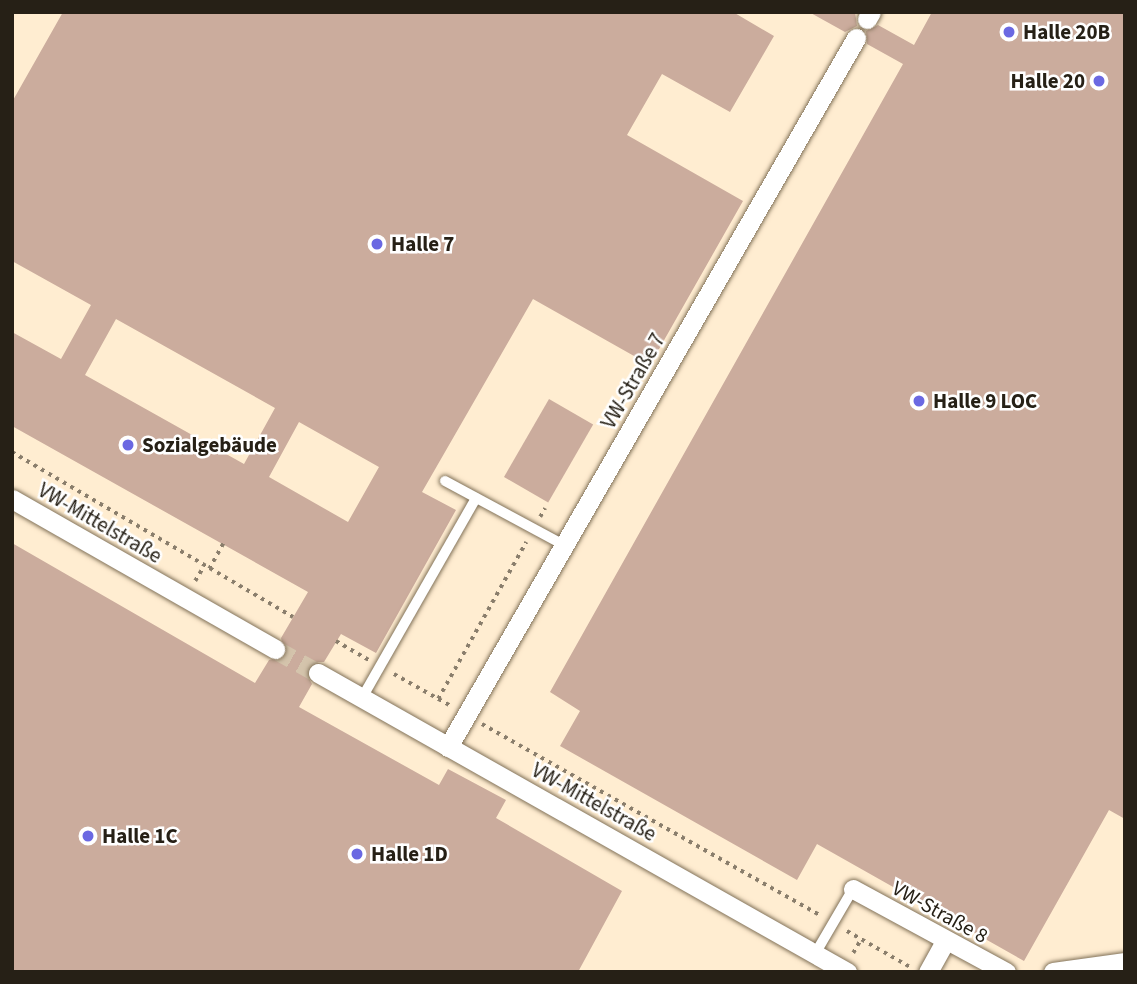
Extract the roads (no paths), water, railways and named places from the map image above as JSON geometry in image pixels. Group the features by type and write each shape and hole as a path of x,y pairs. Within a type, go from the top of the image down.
{"street":[{"name":"VW-Straße 7","path":"448,747 856,38"},
{"name":"VW-Mittelstraße","path":"12,499 275,649"},
{"name":"VW-Mittelstraße","path":"318,673 847,972"},
{"name":"VW-Straße 8","path":"853,889 1006,972"},
{"path":"928,972 945,941"},
{"path":"1054,972 1125,962"}],"lane":[{"path":"445,481 564,545"},
{"path":"362,698 476,498"},
{"path":"815,954 853,889"}],"tunnel":[{"path":"275,649 318,673"}],"place":[{"name":"Halle 20B","path":"1009,32"},
{"name":"Halle 20","path":"1099,81"},
{"name":"Halle 7","path":"377,244"},
{"name":"Halle 9 LOC","path":"919,401"},
{"name":"Sozialgebäude","path":"128,445"},
{"name":"Halle 1C","path":"88,836"},
{"name":"Halle 1D","path":"357,854"}]}
